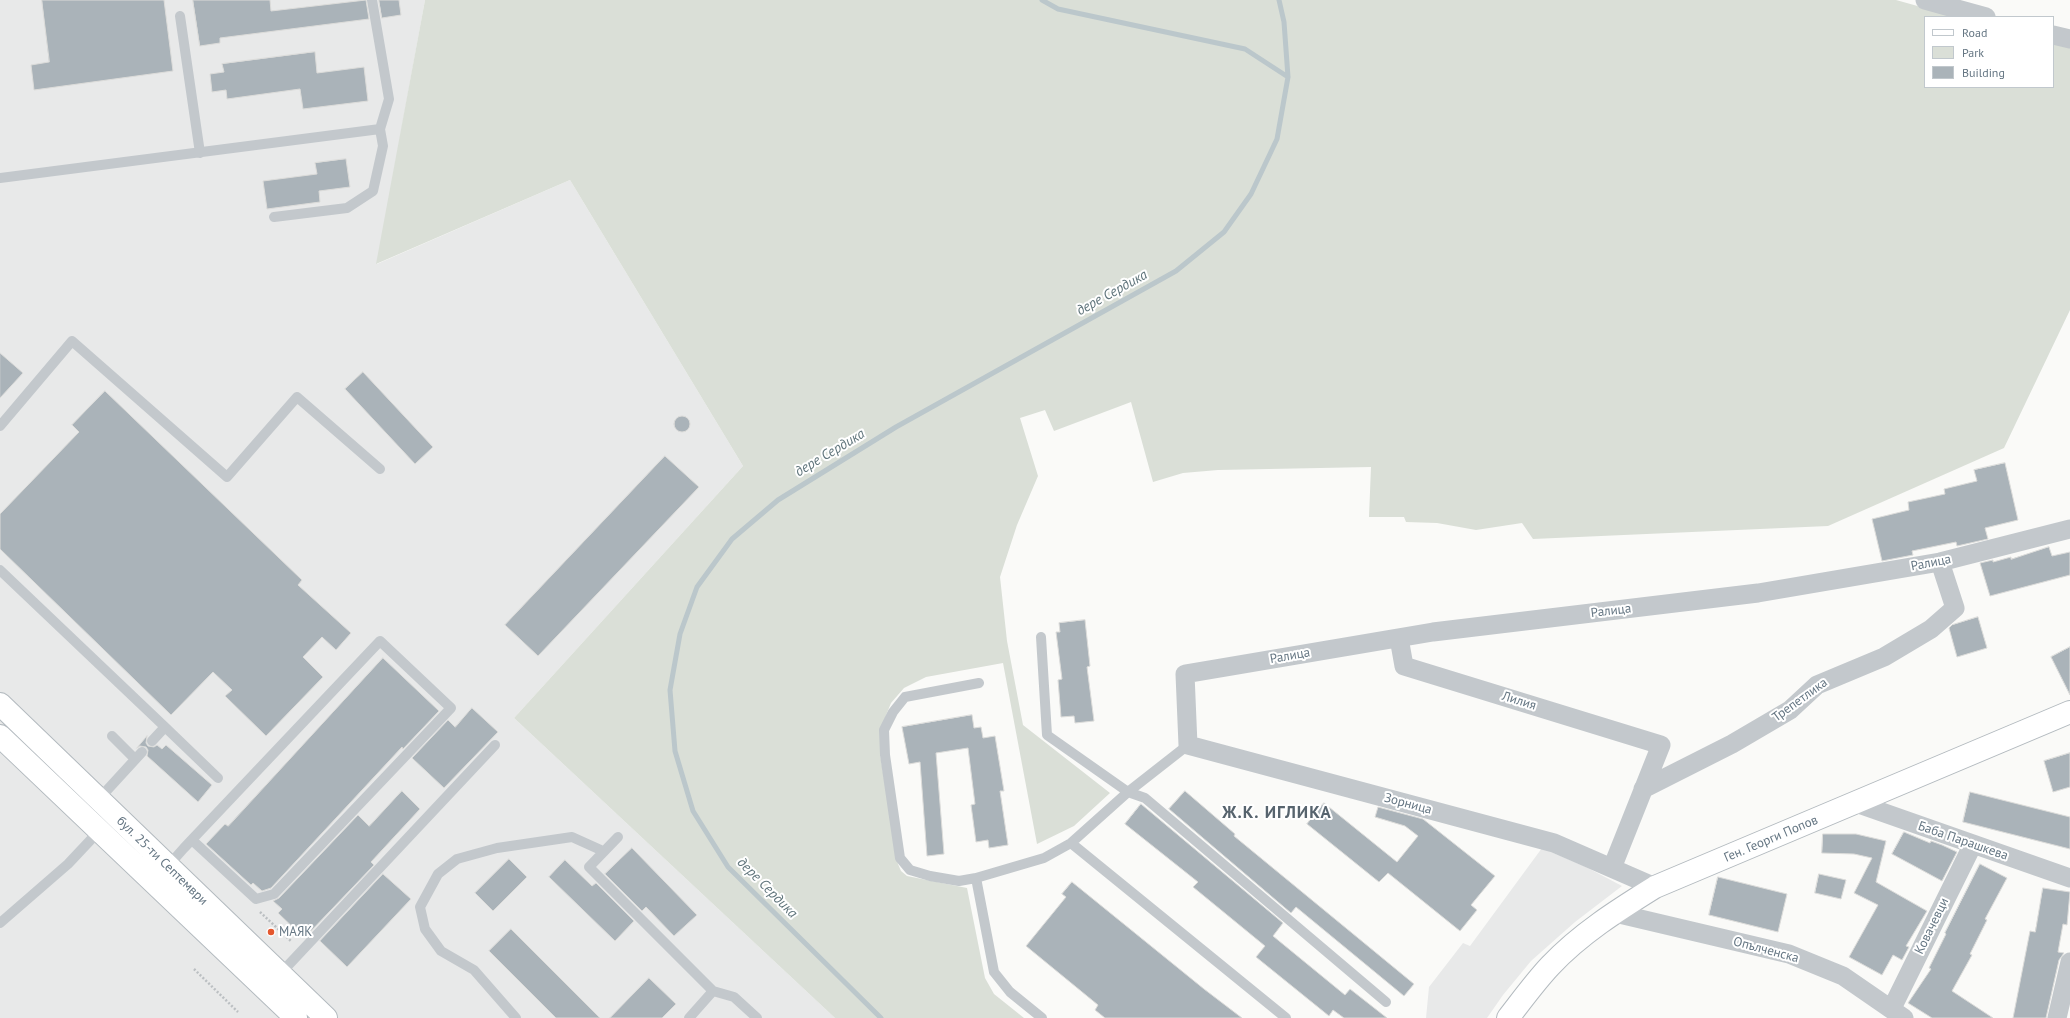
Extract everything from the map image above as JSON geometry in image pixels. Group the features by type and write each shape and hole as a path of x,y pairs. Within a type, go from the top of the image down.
{"main road":[{"name":"бул. 25-ти Септември","path":"0,704 326,1018"},
{"name":"Ген. Георги Попов","path":"1508,1018 1551,965 1582,937 1655,887 2070,712"},
{"name":"бул. 25-ти Септември","path":"0,736 296,1018"}],"street":[{"path":"1925,0 1946,3 1983,16"},
{"path":"2054,35 2070,39"},
{"name":"Ралица","path":"1188,744 1185,711 1185,674 1399,638 1758,593 1940,562 2070,529"},
{"name":"Трепетлика","path":"1643,789 1732,744 1790,710 1817,685 1884,657 1931,629 1954,608 1940,562"},
{"name":"Лилия","path":"1399,638 1404,666 1661,745 1643,789"},
{"name":"Зорница","path":"1188,744 1554,843 1655,887"},
{"path":"1612,868 1643,789"},
{"name":"Баба Парашкева","path":"1856,803 2070,878"},
{"name":"Ковачевци","path":"1898,1013 1973,844"},
{"name":"Опълченска","path":"1615,913 1789,954 1843,976 1898,1013"},
{"path":"2057,1018 2070,962"}],"lane":[{"path":"274,217 347,208 373,191 383,146 380,128 389,99 372,0"},
{"path":"180,16 200,153"},
{"path":"0,178 200,153 380,128"},
{"path":"0,426 72,341 227,477 297,397 380,469"},
{"path":"0,570 218,778"},
{"path":"1041,637 1047,736 1128,792 1145,798 1386,1002"},
{"path":"168,866 192,840 380,641 451,708 274,894 256,899 192,840"},
{"path":"980,683 905,697 893,712 884,730 885,755 900,858 910,870 930,876 959,881 976,878 1044,858 1072,843 1128,792 1188,744"},
{"path":"152,740 165,727"},
{"path":"98,800 139,756 112,736"},
{"path":"280,974 495,745"},
{"path":"0,923 68,864 99,831"},
{"path":"516,1018 474,970 441,951 425,929 420,907 438,874 457,860 497,848 572,837 603,851"},
{"path":"618,837 603,851 590,867 713,991 734,997 757,1018"},
{"path":"1072,843 1286,1018"},
{"path":"976,878 994,972 1010,992 1042,1018"},
{"path":"689,1018 713,991"}],"path":[{"path":"268,920 292,942"},
{"path":"194,969 238,1012"}],"shaded area":[{"path":"0,0 425,0 377,264 570,180 743,466 514,718 835,1018 0,1018"},
{"path":"1542,848 1586,867 1622,886 1575,922 1531,961 1503,995 1487,1018 1426,1018 1429,987 1463,943 1470,946"}],"green space":[{"path":"425,0 1896,0 1953,16 1924,16 1924,88 2054,88 2054,43 2070,47 2070,310 2004,448 1828,526 1533,539 1522,523 1476,530 1437,523 1406,522 1404,517 1369,517 1371,467 1218,470 1183,473 1153,482 1131,402 1054,431 1045,410 1020,418 1038,476 1017,525 1000,577 1007,641 1023,725 1110,793 1074,826 1037,844 1003,663 926,677 904,688 891,703 880,730 880,754 898,864 901,871 907,876 967,888 985,978 994,994 1024,1018 835,1018 514,718 743,466 570,180 376,264"}],"building":[{"path":"42,0 164,0 173,71 34,90 31,65 49,62"},
{"path":"193,0 270,0 271,11 366,0 369,19 220,38 220,43 200,46"},
{"path":"379,0 399,0 401,15 382,18"},
{"path":"315,52 317,73 364,67 368,101 303,109 300,89 227,99 226,90 212,92 210,74 224,72 222,64"},
{"path":"346,159 350,187 319,191 320,202 267,209 263,181 317,174 315,163"},
{"path":"0,353 23,373 0,398"},
{"path":"363,372 433,447 415,464 345,389"},
{"path":"105,391 302,580 298,585 351,633 336,650 322,637 303,657 323,677 266,736 225,696 232,690 213,672 171,715 0,549 0,514 79,432 72,425"},
{"path":"679,416 685,416 690,421 688,430 685,432 679,432 674,427 674,421"},
{"path":"665,456 699,487 538,656 505,625"},
{"path":"2005,463 2018,520 1985,528 1988,539 1957,546 1956,542 1912,551 1913,555 1882,561 1872,519 1909,510 1908,502 1945,494 1944,489 1977,481 1974,470"},
{"path":"2049,547 2052,556 2070,552 2070,575 1990,596 1980,563 1993,560 1993,562 2011,557 2011,559"},
{"path":"1978,617 1987,648 1957,657 1949,628 1952,625"},
{"path":"1085,620 1090,666 1087,667 1094,721 1075,723 1074,716 1061,717 1058,680 1062,679 1056,632 1060,632 1059,623"},
{"path":"2070,647 2070,695 2051,657"},
{"path":"383,658 439,711 403,749 402,747 271,888 262,891 253,883 251,885 206,844 225,824 228,826"},
{"path":"472,708 498,732 444,788 412,758 448,720 455,727"},
{"path":"972,715 974,728 981,727 983,738 995,736 1004,791 1000,791 1008,845 989,848 988,840 976,842 971,805 975,804 968,748 936,753 944,854 927,856 920,762 909,764 902,727"},
{"path":"147,736 146,743 148,746 154,747 157,745 162,749 166,745 212,785 198,802 147,756 148,750 146,747 140,746 137,748"},
{"path":"2070,753 2070,787 2053,792 2044,761"},
{"path":"402,791 420,809 371,862 374,865 310,932 307,929 301,935 278,913 282,909 273,901 279,898 358,815 369,826"},
{"path":"1185,791 1235,834 1234,836 1414,984 1404,996 1296,907 1291,913 1169,809"},
{"path":"1970,792 2070,817 2070,849 1963,822"},
{"path":"1324,803 1397,862 1418,836 1405,826 1375,817 1378,807 1423,819 1495,876 1471,905 1477,910 1460,931 1388,873 1379,882 1307,824"},
{"path":"1141,804 1283,923 1273,936 1345,995 1350,989 1387,1018 1344,1018 1333,1010 1329,1016 1256,957 1265,946 1193,887 1198,882 1125,824"},
{"path":"1904,832 1930,843 1931,841 1942,845 1957,852 1942,881 1892,854"},
{"path":"1823,834 1856,834 1886,841 1876,882 1927,911 1906,946 1909,947 1902,960 1893,955 1882,975 1849,957 1878,905 1854,893 1872,858 1854,854 1822,853"},
{"path":"632,848 697,915 674,936 646,907 642,911 605,874"},
{"path":"509,859 527,877 493,911 475,893"},
{"path":"565,860 592,886 596,883 634,921 615,941 549,877"},
{"path":"1980,864 2007,878 1985,919 1987,920 1970,954 1972,955 1952,991 1993,1018 1932,1018 1908,1003 1931,969 1929,968 1946,934 1945,933"},
{"path":"383,874 411,899 347,967 320,941"},
{"path":"1819,874 1846,880 1841,899 1815,893"},
{"path":"1718,877 1787,894 1778,932 1709,915"},
{"path":"1072,882 1242,1018 1105,1018 1095,1010 1098,1005 1026,946 1066,897 1062,894"},
{"path":"2043,888 2070,892 2067,925 2063,924 2058,952 2064,953 2059,960 2046,1018 2013,1018 2030,931 2035,932"},
{"path":"511,929 600,1018 556,1018 489,951"},
{"path":"649,978 676,1004 662,1018 610,1018"}],"waterway":[{"path":"1042,0 1058,9 1245,49 1288,77"},
{"name":"дере Сердика","path":"881,1018 728,867 693,811 675,751 670,690 680,634 697,587 732,539 778,500 896,427 1176,271 1224,232 1251,194 1277,139 1288,77 1284,22 1279,0"}],"place":[{"name":"МАЯК","path":"271,932"}],"district":[{"name":"Ж.К. ИГЛИКА","path":"1277,813"}]}
